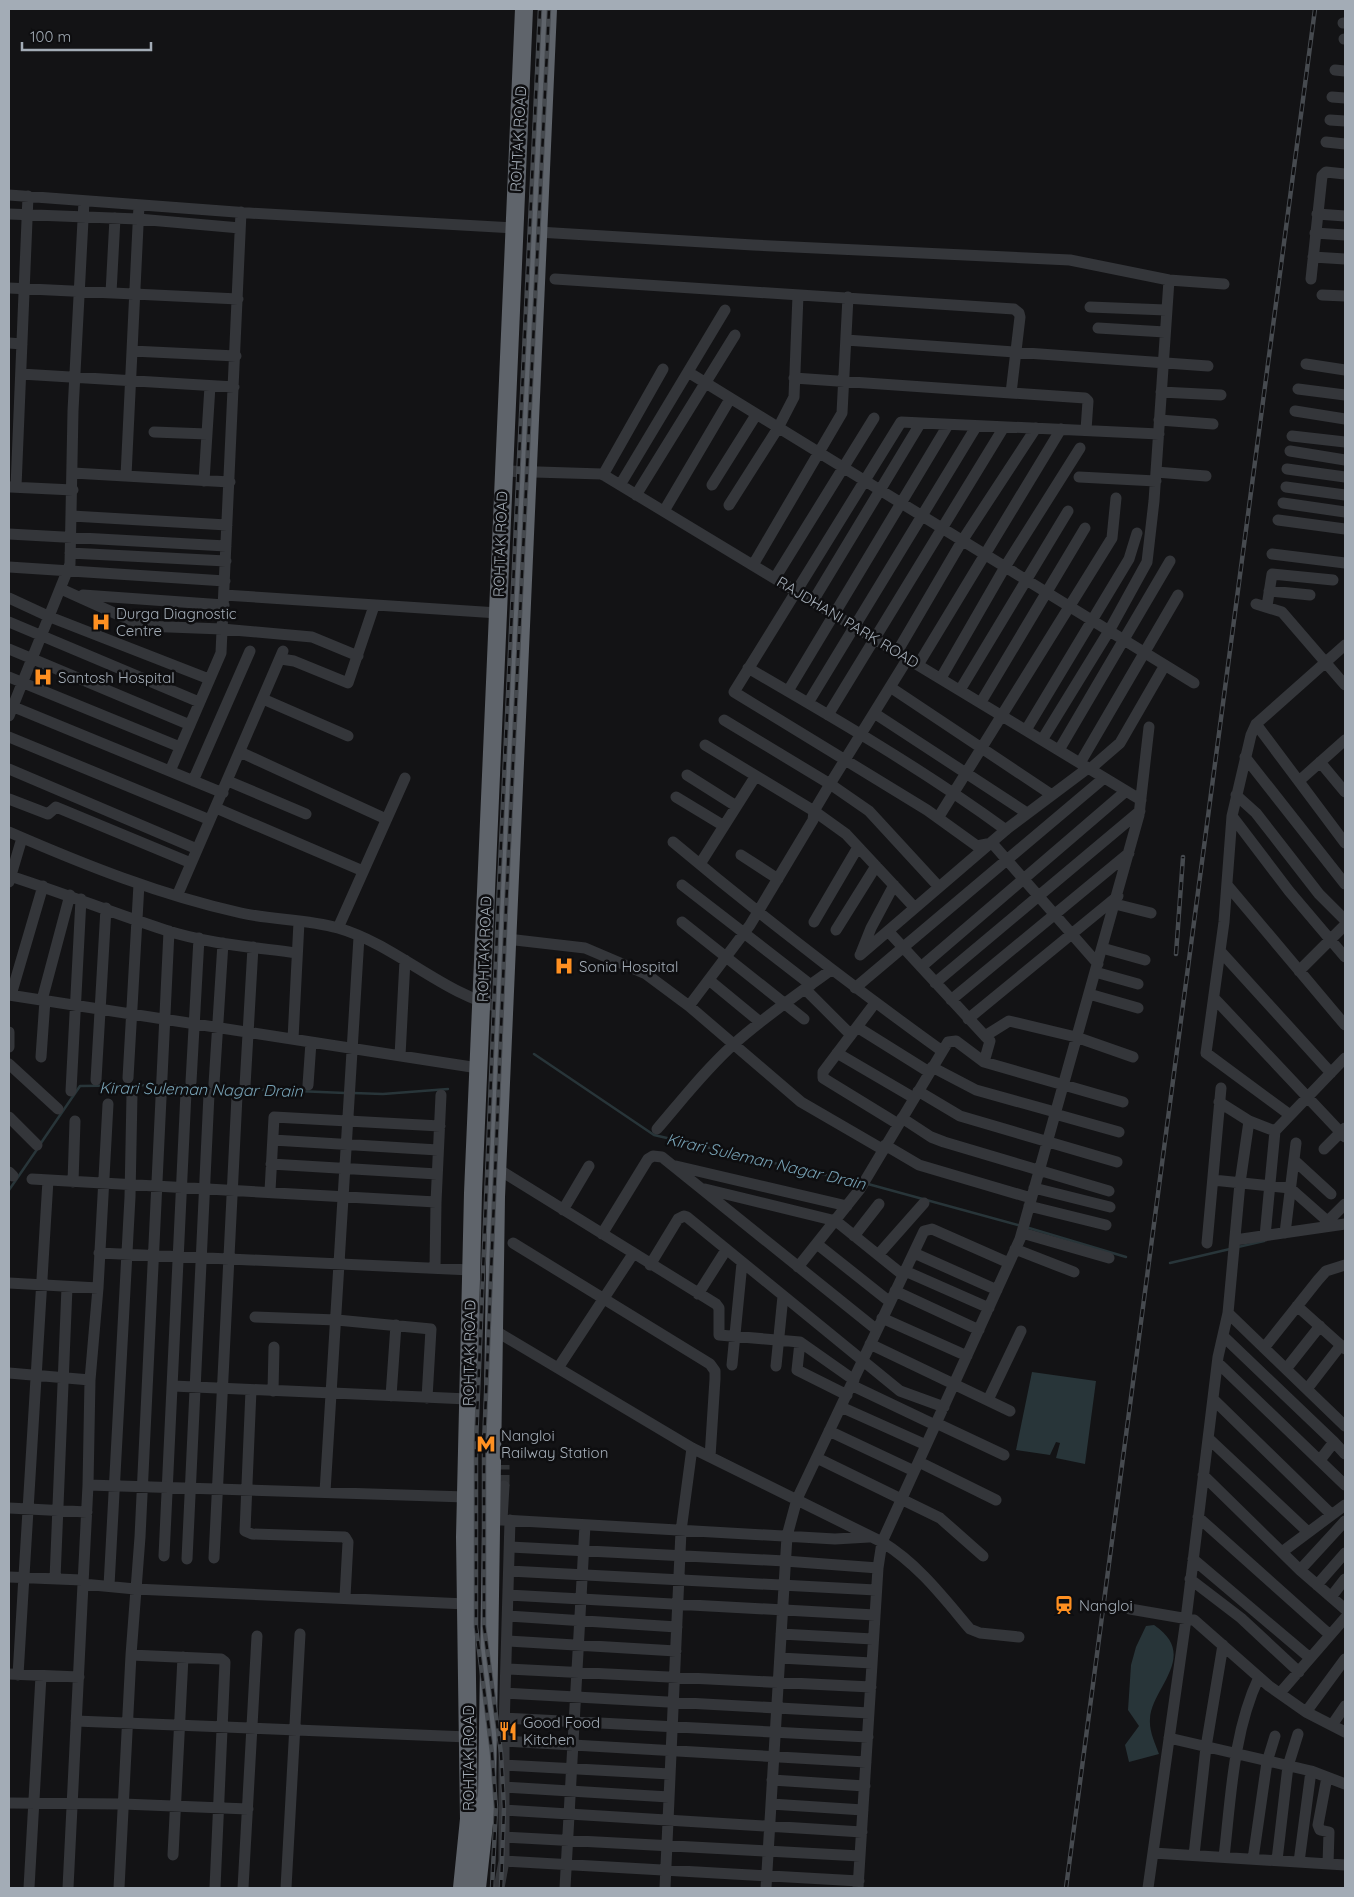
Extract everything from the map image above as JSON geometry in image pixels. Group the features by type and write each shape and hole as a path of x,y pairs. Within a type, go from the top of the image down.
{"highway":[{"name":"ROHTAK ROAD","path":"466,1886 469,1819 466,1497 471,1270 524,9"},
{"name":"ROHTAK ROAD","path":"466,1886 487,1796 501,1520 494,1322 498,1169 548,9"},
{"path":"470,1313 494,1322"}],"street":[{"path":"1332,97 1345,98"},
{"path":"1330,120 1345,121"},
{"path":"1326,142 1345,144"},
{"path":"1311,279 1316,214 1323,173 1345,174"},
{"path":"9,195 241,212 514,228"},
{"path":"28,196 21,374 14,391 12,487 73,490"},
{"path":"84,200 75,378 72,516 68,570 23,683 10,709 170,771 223,794"},
{"path":"126,476 139,205"},
{"path":"170,771 221,653 236,356 241,212"},
{"path":"9,214 83,216 240,228"},
{"path":"1316,214 1345,216"},
{"path":"111,293 116,218"},
{"path":"538,232 753,245 1070,260 1168,280 1224,284"},
{"path":"1315,233 1345,235"},
{"path":"1313,256 1345,258"},
{"path":"555,279 1014,309 1020,313 1020,317 1011,393"},
{"path":"1042,740 1109,631 1147,562 1156,476 1168,280"},
{"path":"9,288 238,299"},
{"path":"730,506 778,428 794,397 798,295"},
{"path":"1322,295 1345,296"},
{"path":"752,565 820,454 842,413 848,297"},
{"path":"1090,306 1166,310"},
{"path":"620,485 725,310"},
{"path":"1098,328 1165,332"},
{"path":"636,495 735,335"},
{"path":"846,340 1208,366"},
{"path":"9,343 22,344"},
{"path":"132,351 236,356"},
{"path":"1306,364 1345,370"},
{"path":"603,475 663,369"},
{"path":"688,372 1194,683"},
{"path":"21,374 234,387"},
{"path":"794,378 1087,398 1086,430"},
{"path":"204,481 210,386"},
{"path":"1298,389 1345,395"},
{"path":"1161,392 1221,395"},
{"path":"664,511 730,399"},
{"path":"1295,411 1345,419"},
{"path":"712,485 756,415"},
{"path":"775,578 874,418"},
{"path":"1160,420 1213,424"},
{"path":"992,843 977,846 938,818 735,694 748,668 900,423 1159,434"},
{"path":"812,601 881,491 920,424"},
{"path":"788,691 948,424"},
{"path":"808,703 976,427"},
{"path":"828,715 1004,427"},
{"path":"897,652 962,541 1036,428"},
{"path":"918,665 1061,429"},
{"path":"154,432 207,434"},
{"path":"1292,436 1345,442"},
{"path":"941,678 1005,567 1080,448"},
{"path":"1290,451 1345,460"},
{"path":"1287,469 1345,477"},
{"name":"RAJDHANI PARK ROAD","path":"504,471 603,475 1126,791 1140,806"},
{"path":"73,473 230,482"},
{"path":"1079,477 1206,476"},
{"path":"1286,486 1345,495"},
{"path":"938,818 1112,538 1116,498"},
{"path":"1283,503 1345,512"},
{"path":"960,690 1068,511"},
{"path":"72,516 228,525"},
{"path":"1278,520 1345,529"},
{"path":"981,702 1086,528"},
{"path":"1026,730 1129,560 1137,533"},
{"path":"9,534 226,546"},
{"path":"70,553 226,561"},
{"path":"1272,554 1345,563"},
{"path":"1059,750 1170,561"},
{"path":"9,567 225,581"},
{"path":"1332,580 1272,574 1269,591 1262,605 1282,612 1345,685"},
{"path":"61,589 143,626 222,629 312,637 358,656"},
{"path":"1269,591 1310,595"},
{"path":"73,595 374,606 498,613"},
{"path":"1086,767 1144,653 1178,595"},
{"path":"9,598 50,617 209,679"},
{"path":"177,896 282,655 346,683 358,656 374,606"},
{"path":"9,622 199,702"},
{"path":"1290,1115 1206,1053 1221,952 1228,886 1232,816 1245,757 1256,724 1345,645"},
{"path":"9,650 190,725"},
{"path":"193,781 250,651"},
{"path":"689,1006 758,913 813,820 814,811 908,658"},
{"path":"894,885 871,928 860,955 1006,830 1086,767 1120,743 1165,665"},
{"path":"748,668 861,734 954,792 1006,830"},
{"path":"9,677 180,747"},
{"path":"890,688 1052,795"},
{"path":"263,699 348,736"},
{"path":"874,713 1028,813"},
{"path":"724,720 830,784 869,811 939,887"},
{"path":"1256,724 1345,843"},
{"path":"504,1861 767,1874 859,1884 878,1568 877,1539 902,1498 1022,1233 1129,853 1140,806 1149,727"},
{"path":"9,737 210,820"},
{"path":"1299,781 1345,741"},
{"path":"705,745 814,811 846,834 915,908"},
{"path":"240,752 386,820"},
{"path":"1245,757 1345,884"},
{"path":"1320,762 1345,792"},
{"path":"9,769 197,849"},
{"path":"687,775 736,806"},
{"path":"700,864 755,777"},
{"path":"338,928 404,778"},
{"path":"856,988 905,949 1104,778"},
{"path":"228,781 306,814"},
{"path":"921,967 1126,791"},
{"path":"1236,795 1256,812 1319,894 1345,920"},
{"path":"676,797 724,826"},
{"path":"9,799 48,814 56,808 191,863"},
{"path":"936,983 1039,897 1140,806"},
{"path":"216,808 363,871"},
{"path":"1232,816 1289,891 1345,957"},
{"path":"9,832 96,870 177,896 242,913 338,928 405,960 481,1003 504,1008"},
{"path":"22,838 10,879 43,886 168,931 223,943 297,953"},
{"path":"673,842 758,913 831,970 942,1051"},
{"path":"992,843 1070,932 1096,968 1138,984"},
{"path":"814,922 858,847"},
{"path":"951,1000 1129,853"},
{"path":"741,855 778,879"},
{"path":"836,930 876,866"},
{"path":"128,1078 139,884"},
{"path":"682,885 744,933 808,987 854,1031 976,1090 1119,1132"},
{"path":"43,886 10,995 478,1068"},
{"path":"1228,886 1345,1025"},
{"path":"41,1057 43,1000 76,897"},
{"path":"71,1091 76,1005 76,897"},
{"path":"1116,900 1151,913"},
{"path":"968,1019 1070,932 1116,900"},
{"path":"96,1080 106,908"},
{"path":"293,1039 298,922"},
{"path":"682,922 804,1019"},
{"path":"1299,970 1345,925"},
{"path":"119,1888 131,1655 143,1486 168,931"},
{"path":"888,931 990,1041 984,1062"},
{"path":"325,1492 337,1320 358,937"},
{"path":"164,1556 182,1188 199,938"},
{"path":"507,939 585,948 646,974 689,1006 801,1102 919,1165 1031,1198 1106,1225"},
{"path":"187,1559 205,1188 212,1089 219,1027 223,943"},
{"path":"245,1086 254,947"},
{"path":"1102,948 1145,960"},
{"path":"1221,952 1331,1073"},
{"path":"400,1056 405,960"},
{"path":"658,1129 689,1091 734,1044 760,1022 831,970"},
{"path":"709,980 760,1022"},
{"path":"1089,994 1138,1008"},
{"path":"1215,999 1344,1133 1324,1149"},
{"path":"875,1003 823,1072 823,1078 931,1137 1109,1191"},
{"path":"985,1036 1007,1021 1076,1037 1133,1057"},
{"path":"9,1032 9,1047"},
{"path":"798,1267 860,1189 948,1042 956,1041 984,1062 1123,1102"},
{"path":"308,1085 311,1042"},
{"path":"838,1053 916,1095 960,1116 1117,1162"},
{"path":"1265,1236 1275,1130 1345,1058"},
{"path":"9,1064 58,1109"},
{"path":"1206,1243 1221,1088"},
{"path":"110,1586 127,1255 132,1094"},
{"path":"214,1558 237,1096"},
{"path":"435,1268 441,1096"},
{"path":"1220,1102 1249,1121 1275,1130"},
{"path":"68,1888 87,1512 90,1380 98,1288 108,1104"},
{"path":"9,1117 37,1145"},
{"path":"270,1191 274,1118 440,1126"},
{"path":"73,1182 75,1121"},
{"path":"1148,1888 1186,1619 1218,1363 1228,1312 1240,1183 1249,1121"},
{"path":"273,1140 438,1150"},
{"path":"1285,1233 1296,1143"},
{"path":"602,1234 648,1159 657,1155 672,1164 877,1330"},
{"path":"1294,1160 1331,1194"},
{"path":"271,1164 437,1174"},
{"path":"672,1164 847,1206"},
{"path":"563,1210 589,1166"},
{"path":"498,1169 650,1265 718,1305 718,1335 800,1342 851,1387"},
{"path":"32,1179 270,1191 436,1202"},
{"path":"48,1180 24,1578 14,1674 78,1677"},
{"path":"1213,1180 1290,1188 1331,1223"},
{"path":"701,1188 836,1221 904,1273 989,1308"},
{"path":"1031,1198 1110,1208"},
{"path":"878,1255 924,1203"},
{"path":"854,1236 879,1204"},
{"path":"1331,1223 1345,1204"},
{"path":"650,1265 678,1219 684,1216 900,1391 944,1407"},
{"path":"1234,1246 1265,1236 1331,1223 1345,1224"},
{"path":"766,1888 786,1536 797,1499 924,1231 929,1228 1009,1263"},
{"path":"1022,1233 1109,1258"},
{"path":"513,1244 710,1364 715,1371 710,1457"},
{"path":"817,1244 892,1297 979,1330"},
{"path":"1015,1249 1074,1272"},
{"path":"698,1294 726,1250"},
{"path":"99,1253 471,1270"},
{"path":"914,1253 997,1290"},
{"path":"558,1368 633,1254"},
{"path":"732,1365 742,1263"},
{"path":"1264,1348 1326,1271 1345,1265"},
{"path":"9,1283 98,1288"},
{"path":"55,1579 67,1287"},
{"path":"776,1366 784,1296"},
{"path":"1297,1306 1343,1347 1307,1389"},
{"path":"1228,1312 1345,1426"},
{"path":"256,1317 337,1320 431,1329 426,1398"},
{"path":"882,1318 967,1356"},
{"path":"494,1322 558,1368 692,1448 877,1539 901,1554 917,1568 970,1629 980,1633 1019,1636"},
{"path":"391,1396 396,1325"},
{"path":"1286,1369 1320,1326"},
{"path":"988,1400 1021,1331"},
{"path":"1223,1336 1345,1454"},
{"path":"800,1342 797,1370 851,1387 1004,1455"},
{"path":"870,1344 955,1383 1010,1411"},
{"path":"273,1391 274,1347"},
{"path":"1218,1363 1345,1485"},
{"path":"9,1373 90,1380"},
{"path":"173,1386 468,1400"},
{"path":"251,1390 244,1527 248,1533 342,1537 347,1539 345,1597"},
{"path":"1213,1400 1331,1514"},
{"path":"841,1407 926,1445"},
{"path":"829,1431 996,1500"},
{"path":"1208,1438 1308,1532"},
{"path":"1320,1460 1334,1442"},
{"path":"665,1888 680,1556 692,1448"},
{"path":"817,1458 940,1518 983,1556"},
{"path":"1203,1475 1300,1570 1345,1610 1330,1635 1280,1693"},
{"path":"88,1485 466,1497"},
{"path":"499,1888 504,1861 504,1741 510,1547 501,1520 504,1486"},
{"path":"1282,1552 1345,1505"},
{"path":"9,1508 87,1512"},
{"path":"1198,1517 1330,1635"},
{"path":"501,1520 835,1539 877,1539"},
{"path":"1300,1570 1345,1521"},
{"path":"565,1888 585,1525"},
{"path":"510,1547 785,1561 878,1568"},
{"path":"1317,1585 1345,1553"},
{"path":"1193,1559 1310,1658"},
{"path":"509,1570 876,1590"},
{"path":"9,1577 55,1579 135,1589 345,1597 466,1604"},
{"path":"1190,1579 1241,1618 1298,1672"},
{"path":"1331,1597 1345,1579"},
{"path":"508,1596 581,1598 875,1616"},
{"path":"1130,1609 1186,1619 1199,1624 1280,1693 1306,1712 1345,1732"},
{"path":"508,1616 677,1627"},
{"path":"286,1888 300,1634"},
{"path":"781,1634 874,1639"},
{"path":"243,1888 257,1636"},
{"path":"507,1642 676,1651"},
{"path":"1194,1855 1206,1747 1223,1645"},
{"path":"131,1655 221,1659 225,1662 214,1888"},
{"path":"173,1855 183,1657"},
{"path":"780,1658 872,1663"},
{"path":"1306,1712 1345,1659"},
{"path":"506,1668 871,1687"},
{"path":"30,1888 41,1676"},
{"path":"1224,1857 1236,1755 1247,1708 1260,1677"},
{"path":"505,1693 869,1713"},
{"path":"1332,1725 1345,1706"},
{"path":"505,1718 868,1737"},
{"path":"76,1721 468,1737"},
{"path":"1277,1860 1288,1766 1298,1734"},
{"path":"1253,1859 1267,1762 1275,1736"},
{"path":"1169,1738 1311,1772 1345,1784"},
{"path":"504,1741 866,1762"},
{"path":"504,1765 670,1774"},
{"path":"1299,1862 1311,1772"},
{"path":"1327,1777 1318,1825 1320,1830 1328,1830 1330,1834 1328,1864"},
{"path":"772,1780 865,1786"},
{"path":"504,1787 669,1797"},
{"path":"9,1803 123,1804 248,1810"},
{"path":"771,1804 863,1810"},
{"path":"504,1810 770,1828 862,1832"},
{"path":"504,1837 860,1856"},
{"path":"1153,1854 1345,1865"}],"shaded area":[{"path":"1032,1372 1096,1381 1085,1464 1056,1458 1060,1443 1056,1442 1050,1455 1016,1450"},
{"path":"1154,1625 1167,1637 1173,1648 1170,1672 1152,1707 1150,1719 1151,1732 1159,1754 1129,1762 1125,1745 1139,1726 1128,1710 1131,1665 1136,1647 1146,1626"}],"waterway":[{"name":"Kirari Suleman Nagar Drain","path":"534,1054 654,1135 860,1183"},
{"name":"Kirari Suleman Nagar Drain","path":"41,1143 80,1086 158,1085"},
{"name":"Kirari Suleman Nagar Drain","path":"166,1085 243,1088"},
{"name":"Kirari Suleman Nagar Drain","path":"248,1089 345,1093"},
{"name":"Kirari Suleman Nagar Drain","path":"353,1093 383,1094 448,1089"},
{"name":"Kirari Suleman Nagar Drain","path":"9,1190 38,1148"},
{"name":"Kirari Suleman Nagar Drain","path":"868,1184 1018,1225"},
{"name":"Kirari Suleman Nagar Drain","path":"1029,1228 1126,1257"},
{"name":"Kirari Suleman Nagar Drain","path":"1238,1247 1264,1241"},
{"name":"Kirari Suleman Nagar Drain","path":"1170,1263 1230,1249"}],"tunnel":[{"path":"504,1465 504,1486"}],"railway":[{"path":"492,1888 496,1808 492,1753 476,1627 476,1442 498,908 540,9"},
{"path":"501,1888 504,1808 501,1753 484,1626 484,1443 506,908 549,9"},
{"path":"1066,1888 1315,9"},
{"path":"1176,954 1183,857"}],"place":[{"name":"Durga Diagnostic Centre","path":"101,622"},
{"name":"Santosh Hospital","path":"43,677"},
{"name":"Sonia Hospital","path":"564,966"},
{"name":"Nangloi Railway Station","path":"486,1444"},
{"name":"Nangloi","path":"1064,1605"},
{"name":"Good Food Kitchen","path":"508,1731"}]}
